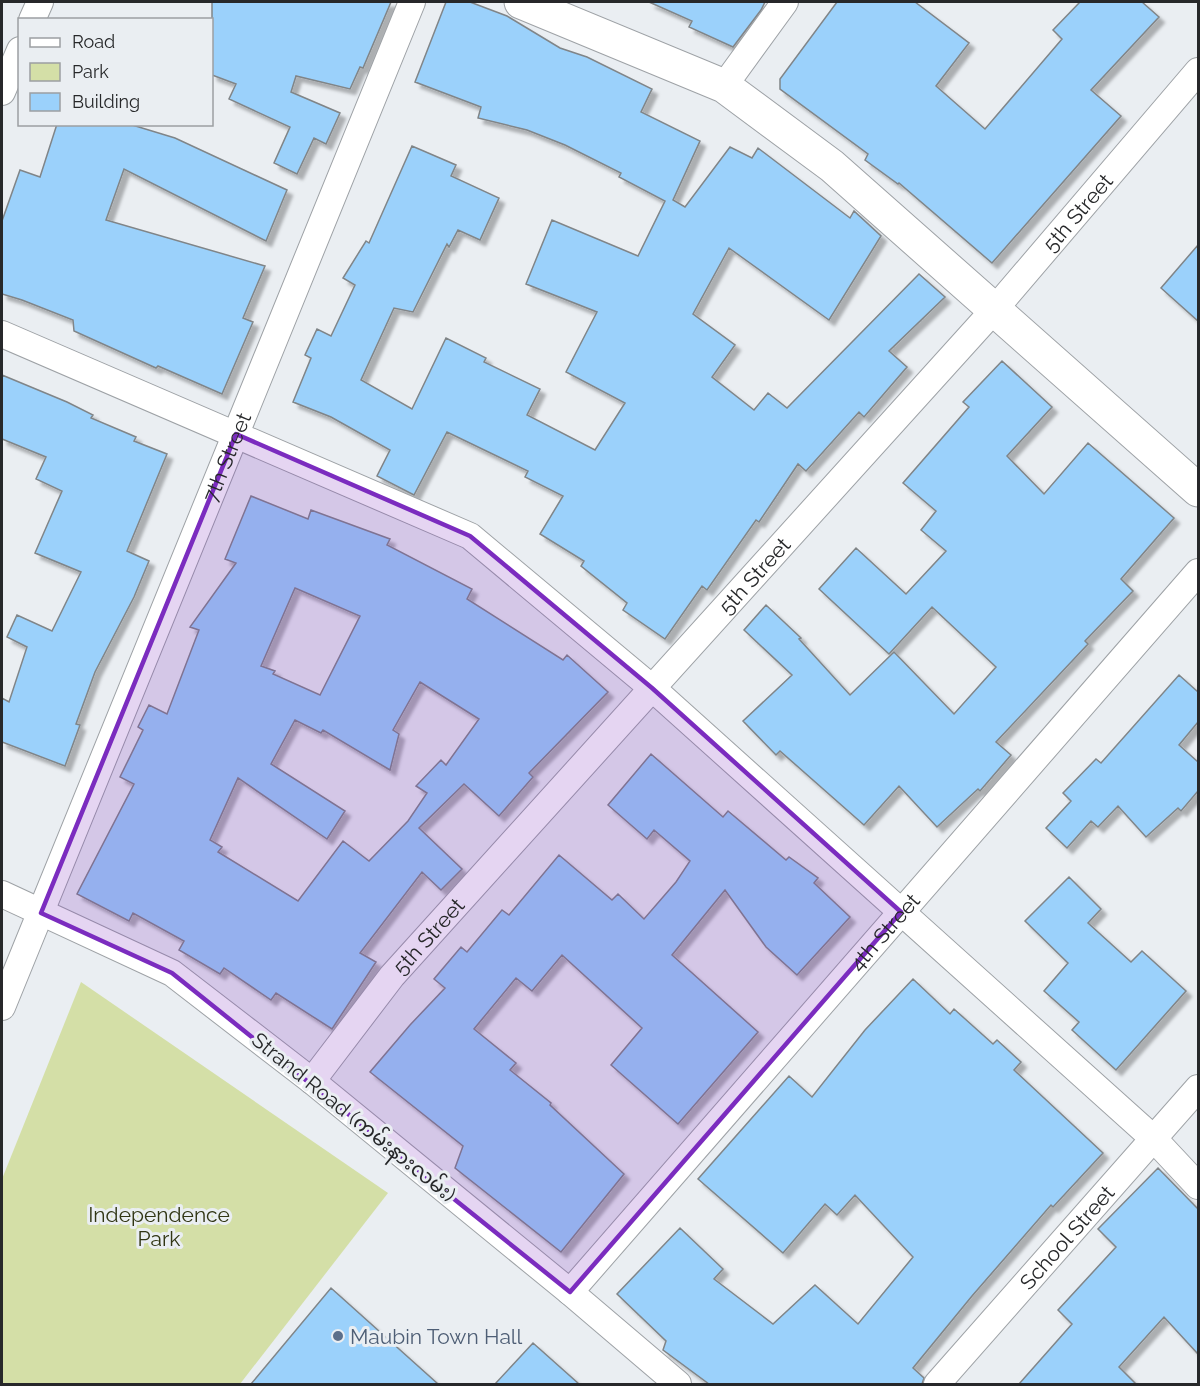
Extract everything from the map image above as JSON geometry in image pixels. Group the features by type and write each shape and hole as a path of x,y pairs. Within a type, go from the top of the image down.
{"main road":[{"path":"521,2 724,86 832,166 1198,490"}],"street":[{"path":"33,18 40,2"},
{"name":"7th Street","path":"2,1007 412,2"},
{"path":"724,86 785,2"},
{"path":"2,92 18,55"},
{"name":"5th Street","path":"312,1081 392,976 994,310 1198,71"},
{"path":"2,334 470,536 652,688 1154,1139 1198,1186"},
{"name":"4th Street","path":"570,1292 1198,572"},
{"name":"Strand Road (ကမ်းနားလမ်း)","path":"2,894 172,973 312,1081 570,1292 678,1384"},
{"name":"School Street","path":"937,1384 1198,1088"}],"highlighted area":[{"path":"236,434 470,536 652,688 901,912 570,1292 172,973 41,913"}],"green space":[{"name":"Independence Park","path":"81,982 388,1193 240,1384 2,1384 2,1179"}],"building":[{"path":"212,2 391,2 363,68 360,67 350,89 296,76 291,92 340,113 326,144 314,138 297,174 274,163 290,127 229,99 236,84 213,75"},
{"path":"446,2 470,2 507,16 560,48 587,57 652,89 641,112 700,141 673,200 685,207 730,147 752,158 758,148 850,218 854,211 881,236 829,320 729,248 693,314 735,345 712,377 754,410 768,393 787,408 919,274 945,297 889,351 907,367 864,417 859,412 806,471 798,464 759,522 756,520 707,590 702,586 665,639 623,610 627,603 581,566 584,561 540,534 563,496 525,477 528,471 447,432 414,495 377,476 390,450 331,417 293,402 311,358 305,355 317,329 331,336 355,285 343,278 366,241 369,243 412,146 456,165 451,176 499,198 480,240 458,230 449,247 447,244 413,312 394,308 361,380 412,409 446,338 486,358 484,362 540,389 527,415 595,450 625,403 566,372 597,312 526,284 552,220 638,256 665,201 619,177 621,173 565,145 527,130 478,118 481,107 415,82"},
{"path":"649,2 765,2 733,47 689,27 692,21"},
{"path":"837,2 915,2 969,43 936,86 985,129 1062,39 1053,30 1080,2 1142,2 1159,17 1091,90 1121,116 992,263 899,183 865,160 868,154 780,89 780,79"},
{"path":"56,126 136,126 175,138 287,190 266,241 124,169 106,220 265,266 243,318 253,322 222,394 158,366 156,368 74,331 73,320 2,294 2,221 20,170 40,177"},
{"path":"1198,245 1198,321 1161,288"},
{"path":"1002,361 1052,407 1007,456 1044,494 1088,443 1174,518 1121,579 1133,591 1085,641 1088,644 996,742 1011,755 980,791 978,789 937,827 899,786 864,825 780,751 776,755 743,721 792,675 744,630 766,605 801,638 799,639 850,695 894,652 954,714 996,667 932,607 889,654 819,589 856,548 906,594 946,551 921,530 936,511 903,483 969,407 963,402"},
{"path":"2,375 67,402 93,415 91,418 136,437 134,441 167,454 127,551 149,561 134,597 95,672 76,724 80,725 65,766 2,742 2,698 9,702 27,647 7,637 17,615 52,631 81,572 35,553 62,491 36,479 46,457 2,439"},
{"path":"251,496 308,519 311,510 390,539 387,545 472,589 467,599 563,660 567,655 608,692 529,773 533,777 499,816 464,784 419,828 462,869 441,890 422,872 360,953 376,962 332,1029 276,993 271,1000 224,968 220,974 179,950 184,941 133,913 129,921 77,894 134,784 120,777 143,730 138,727 149,705 167,714 199,630 190,627 236,563 225,559","holes":["295,588 360,616 320,695 273,674 275,671 261,666","420,682 479,719 446,765 441,760 416,786 427,793 408,821 369,861 343,841 298,901 218,852 222,847 210,840 238,778 327,839 345,811 271,764 295,720 321,733 323,730 390,770 399,734 393,730"]},
{"path":"1179,675 1198,692 1198,722 1179,745 1198,762 1198,791 1181,811 1178,808 1146,837 1118,806 1098,827 1091,821 1067,848 1046,828 1071,801 1063,793 1096,759 1101,763"},
{"path":"651,754 723,817 728,811 786,860 789,857 818,878 814,883 850,917 797,975 766,947 725,890 672,955 758,1032 678,1124 611,1065 642,1028 562,955 532,991 516,978 474,1029 516,1063 510,1070 551,1103 550,1105 624,1174 561,1252 455,1168 463,1146 370,1072 445,988 434,979 461,947 467,952 502,910 509,915 559,855 612,900 618,894 644,919 676,882 690,861 654,830 647,839 608,805"},
{"path":"1069,877 1101,909 1088,923 1131,962 1142,951 1186,991 1116,1070 1072,1030 1079,1022 1044,991 1068,963 1025,921"},
{"path":"913,979 950,1014 954,1009 993,1044 997,1040 1021,1062 1014,1070 1103,1153 1053,1207 1051,1205 913,1368 924,1378 922,1384 709,1384 663,1350 666,1341 617,1294 680,1228 723,1269 714,1279 773,1324 815,1285 858,1324 913,1257 855,1195 837,1215 825,1204 783,1253 698,1179 789,1076 812,1097 865,1030"},
{"path":"1158,1168 1198,1209 1198,1354 1164,1317 1119,1367 1136,1384 1019,1384 1072,1324 1058,1310 1116,1247 1098,1229"},
{"name":"Maubin Town Hall","path":"331,1288 438,1384 251,1384"},
{"path":"533,1343 579,1384 495,1384"}],"place":[{"name":"Maubin Town Hall","path":"338,1336"}]}
